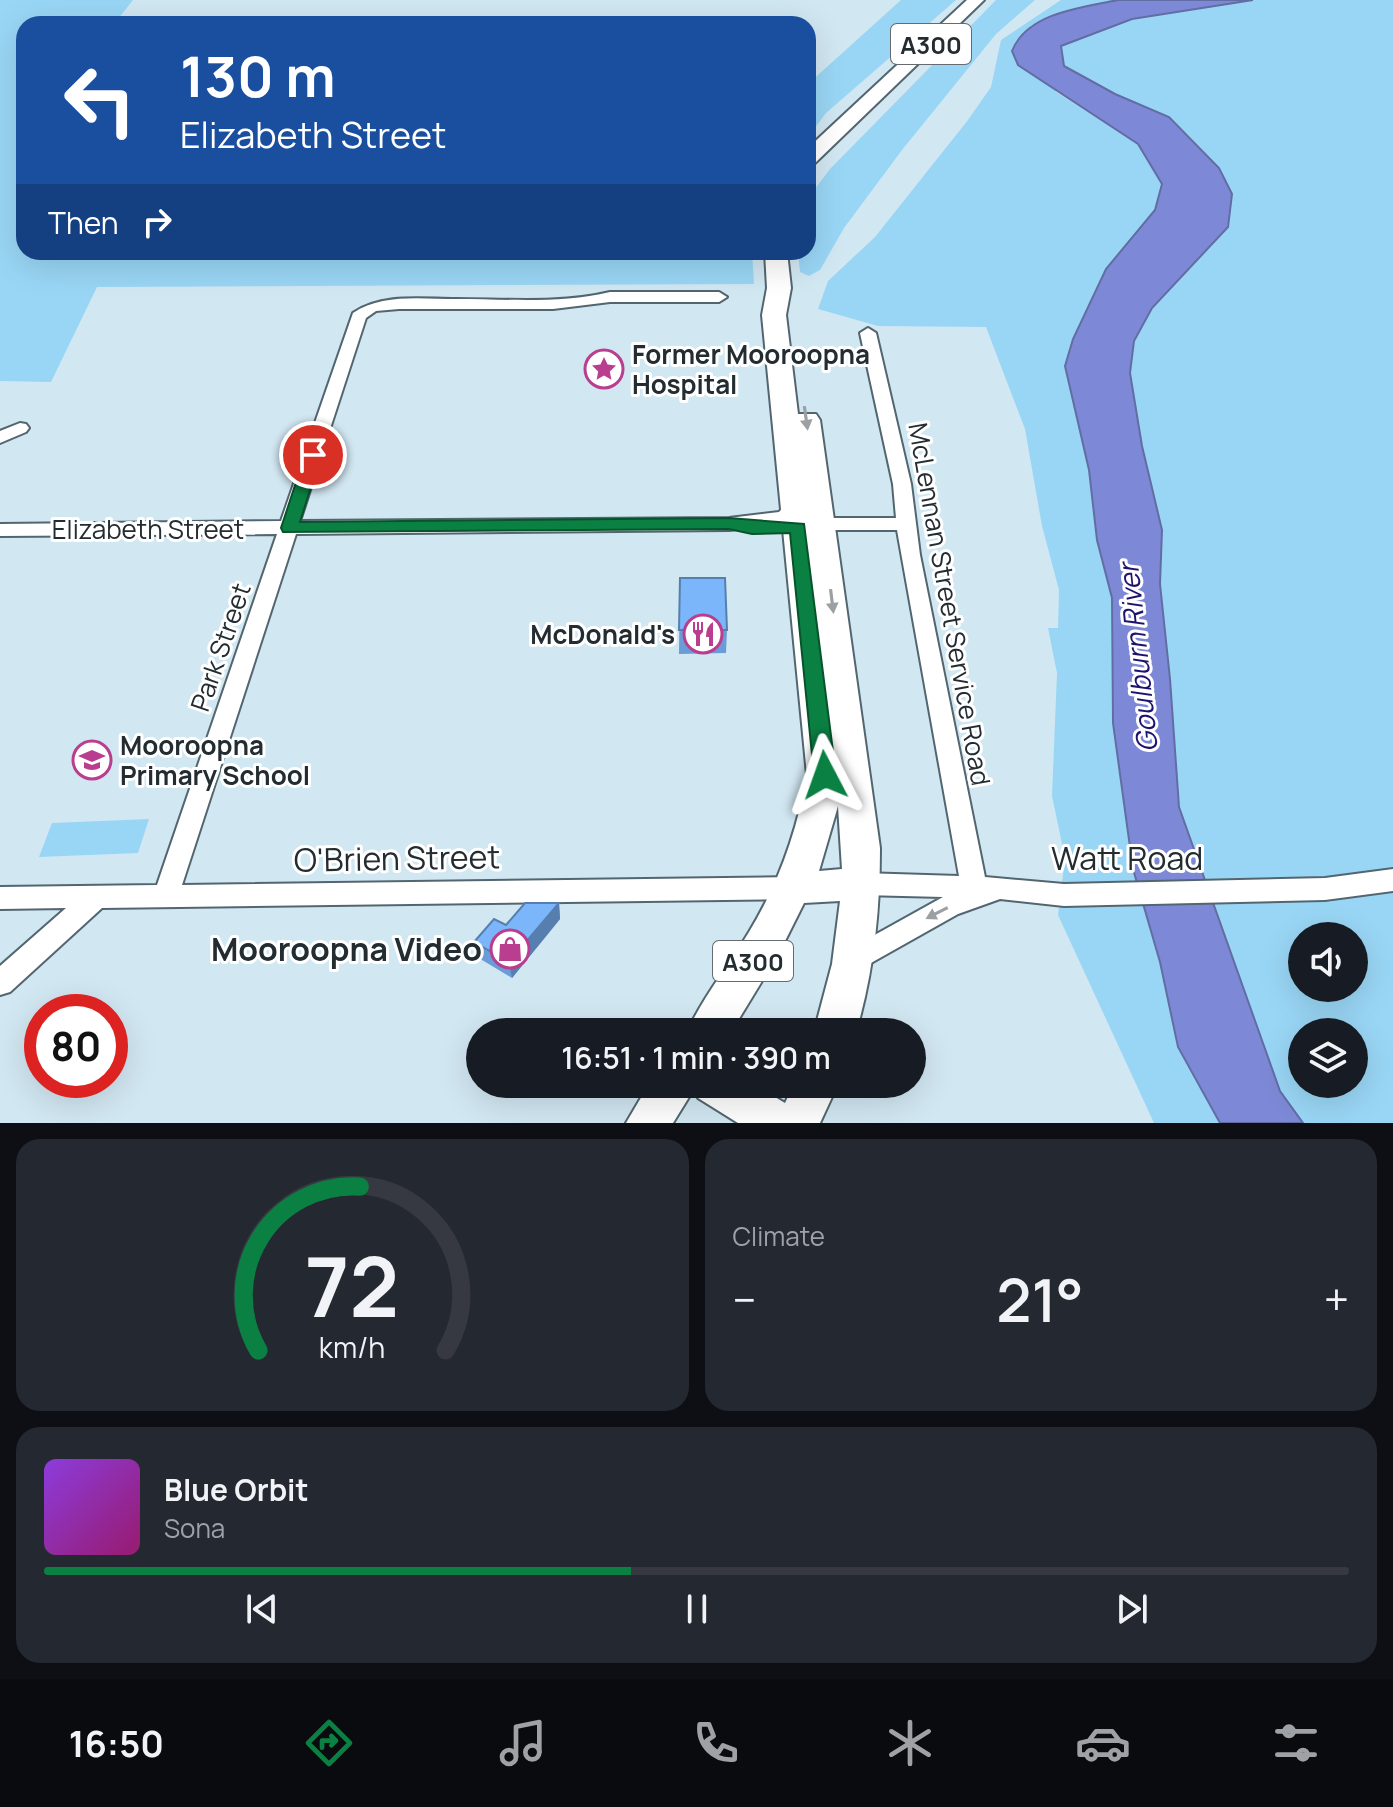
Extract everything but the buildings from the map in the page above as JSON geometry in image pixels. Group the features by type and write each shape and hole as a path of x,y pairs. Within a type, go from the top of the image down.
{"highway":[{"name":"A300","path":"816,151 976,0"},
{"name":"A300","path":"717,1018 772,932 794,888 818,821 825,775 791,313 777,268"},
{"name":"A300","path":"805,519 858,810 862,884 853,960 838,1018"},
{"path":"794,888 862,884"},
{"path":"648,1123 665,1098"},
{"path":"736,1098 778,1123"},
{"path":"798,1123 810,1098"}],"street":[{"name":"Park Street","path":"166,896 357,319 371,308 395,304 580,303 610,297 719,297"},
{"name":"McLennan Street Service Road","path":"868,333 900,472 922,622 974,886"},
{"path":"0,438 20,428"},
{"name":"Elizabeth Street","path":"0,530 729,524 752,528 805,519 907,524"},
{"name":"Watt Road","path":"862,884 974,886 1064,895 1325,889 1393,880"},
{"name":"O'Brien Street","path":"0,898 794,888"},
{"path":"853,960 949,906 1011,889"},
{"path":"0,983 96,897"}],"shaded area":[{"path":"0,0 133,0 120,16 16,16 16,260 752,260 754,284 97,287 51,382 0,381"},
{"path":"901,0 956,0 826,113 816,126 816,77"},
{"path":"996,0 1035,0 996,34 902,150 844,228 820,270 809,276 800,272 799,260 816,260 816,187 830,169"},
{"path":"1061,0 1118,0 1058,15 1030,26 1056,92 1138,144 1162,184 1155,210 1106,269 1073,339 1097,540 1112,598 1113,723 1178,1047 1220,1123 1154,1123 1058,915 1065,858 1052,796 1057,673 1048,628 1058,628 1059,590 1042,526 1025,429 986,327 878,326 818,309 828,281 875,237 991,87 1001,40"},
{"path":"1253,0 1393,0 1393,1123 1303,1123 1280,1091 1179,807 1160,584 1162,530 1142,446 1130,373 1134,341 1152,308 1192,266 1176,126 1169,117 1115,94 1064,66 1061,46 1132,19"},
{"path":"149,819 138,853 39,857 52,823"}],"water":[{"name":"Goulburn River","path":"1118,0 1253,0 1132,19 1061,46 1064,66 1115,94 1169,117 1219,168 1232,194 1228,227 1152,308 1134,341 1130,373 1142,446 1162,530 1160,584 1179,807 1280,1091 1303,1123 1220,1123 1178,1047 1160,962 1133,869 1113,723 1112,598 1097,540 1089,470 1065,366 1073,339 1106,269 1155,210 1162,184 1138,144 1018,65 1012,51 1019,38 1043,20 1073,9"}],"place":[{"name":"Former Mooroopna Hospital","path":"604,369"},
{"name":"McDonald's","path":"703,634"},
{"name":"Mooroopna Primary School","path":"92,760"},
{"name":"Mooroopna Video","path":"510,949"}],"route":[{"path":"313,455 290,528 729,524 752,528 798,528 825,775"}]}
